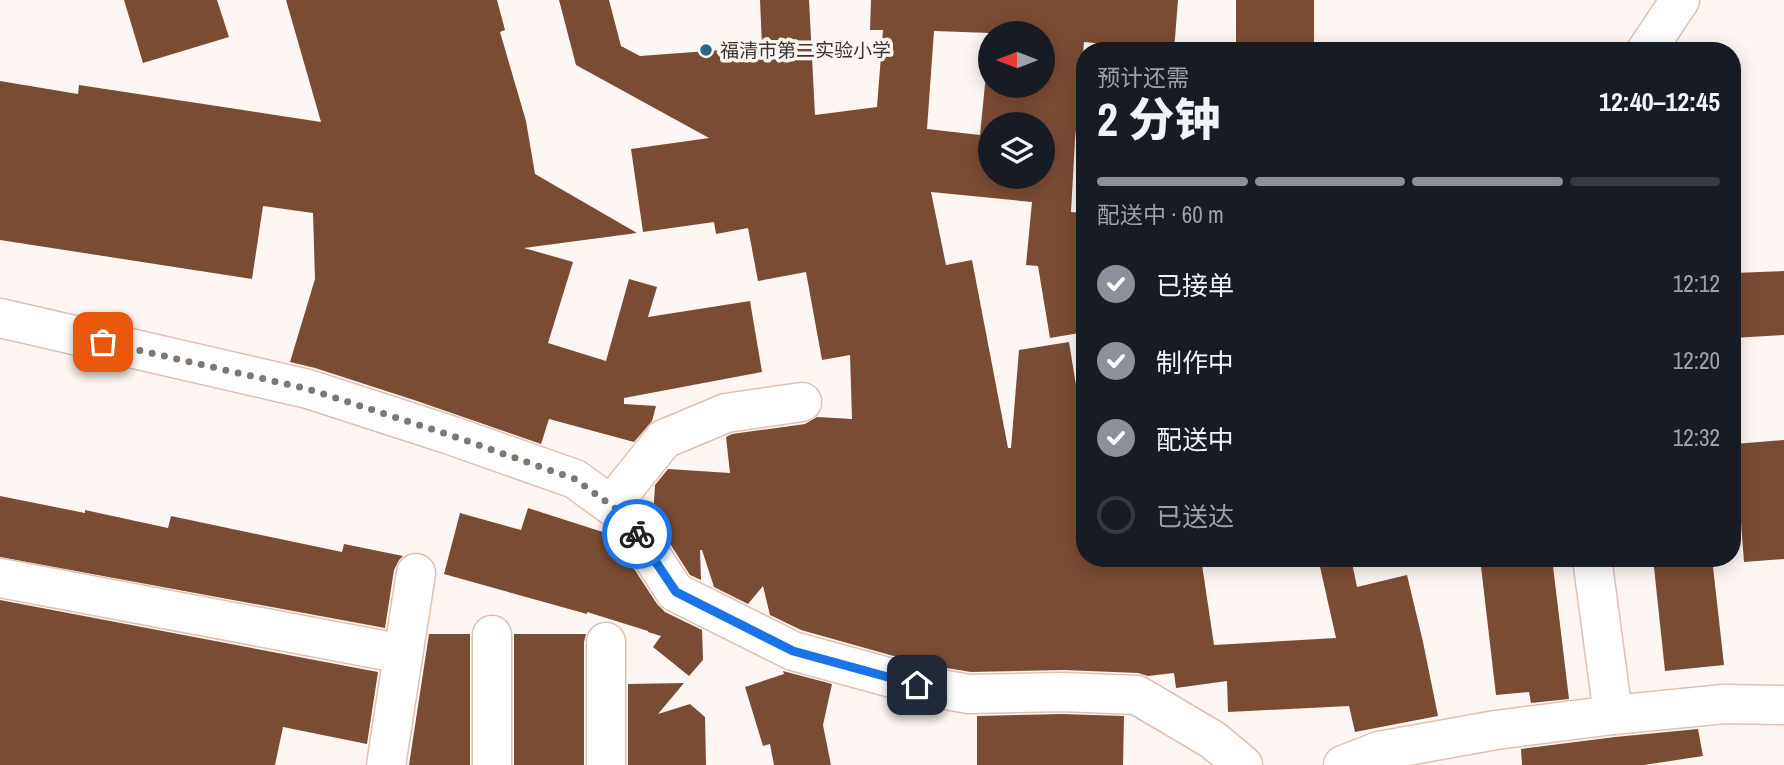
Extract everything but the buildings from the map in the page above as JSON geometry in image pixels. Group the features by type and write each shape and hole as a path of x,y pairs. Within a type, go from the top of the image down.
{"street":[{"path":"1652,42 1680,0"},
{"path":"0,318 308,389 575,479 626,516 676,592 793,651 917,685 970,694 1062,692 1137,695 1213,740 1243,765"},
{"path":"611,505 664,439 726,413 802,402"},
{"path":"1593,567 1613,715"},
{"path":"386,765 416,573"},
{"path":"0,578 404,654"},
{"path":"492,635 492,765"},
{"path":"606,642 606,765"},
{"path":"1343,765 1379,751 1496,730 1724,704 1784,705"}],"way so far":[{"path":"103,342 308,389 575,479 626,516 637,534"}],"place":[{"name":"福清市第二实验小学","path":"706,50"}],"route":[{"path":"637,534 676,592 793,651 917,685"}]}
